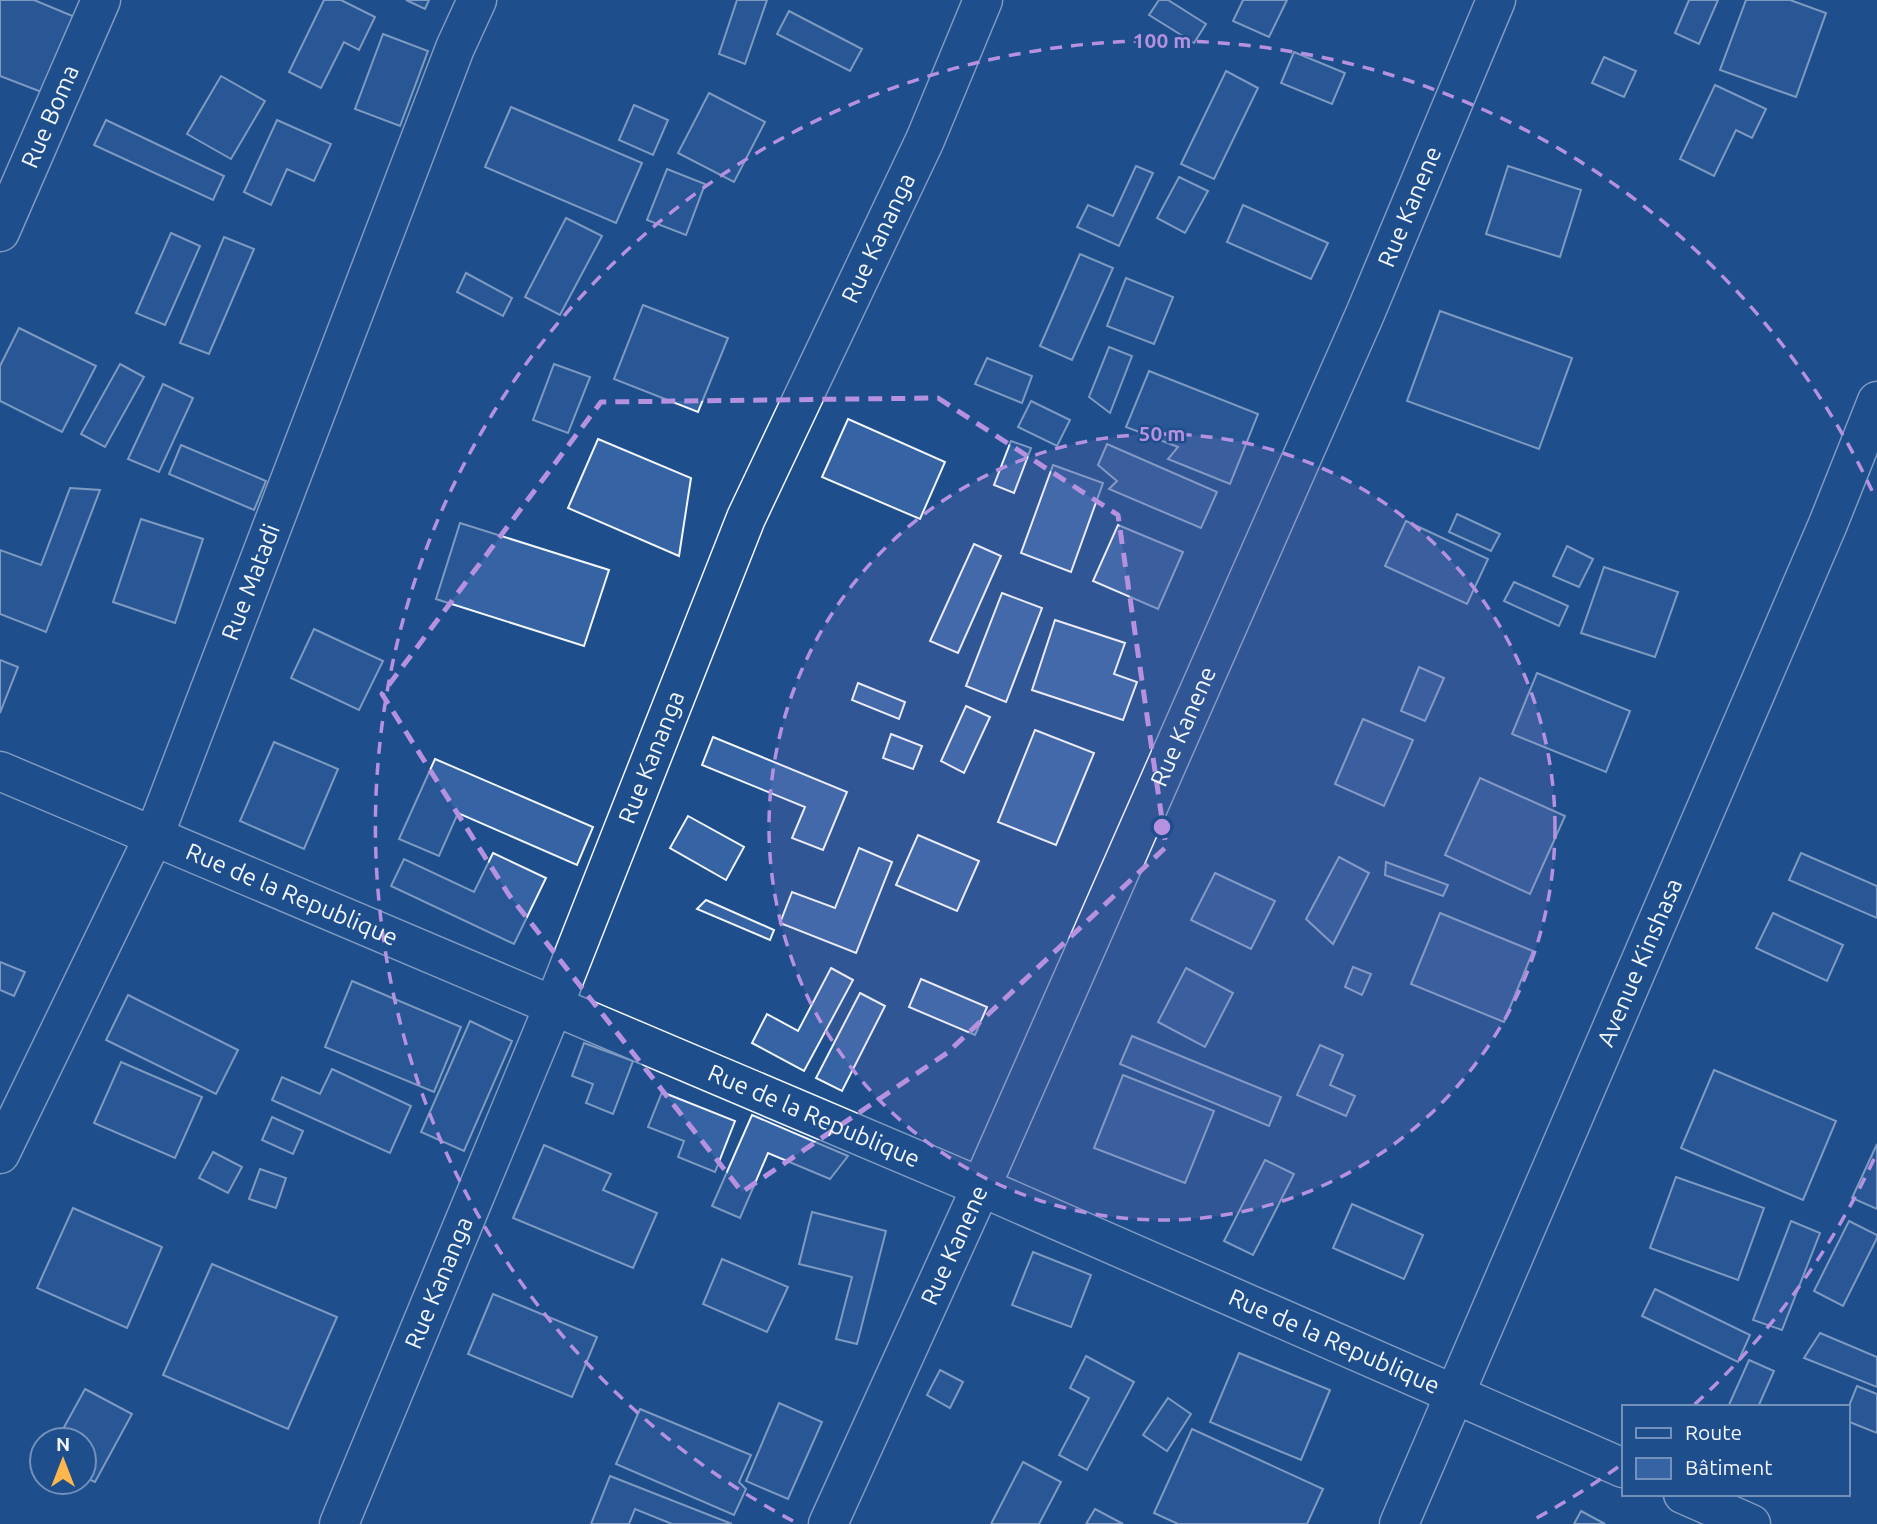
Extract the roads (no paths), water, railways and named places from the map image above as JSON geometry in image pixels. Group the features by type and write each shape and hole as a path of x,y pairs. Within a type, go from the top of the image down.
{"street":[{"name":"Rue Boma","path":"0,232 101,0"},
{"name":"Rue Matadi","path":"0,1154 154,836 455,48 477,0"},
{"name":"Rue Kananga","path":"339,1524 554,1005 746,518 925,140 983,0"},
{"name":"Rue Kanene","path":"828,1524 981,1187 1366,314 1496,0"},
{"name":"Avenue Kinshasa","path":"1399,1524 1822,537 1877,401"},
{"name":"Rue de la Republique","path":"0,771 981,1187 1622,1468"},
{"path":"1688,1496 1751,1524"}]}
